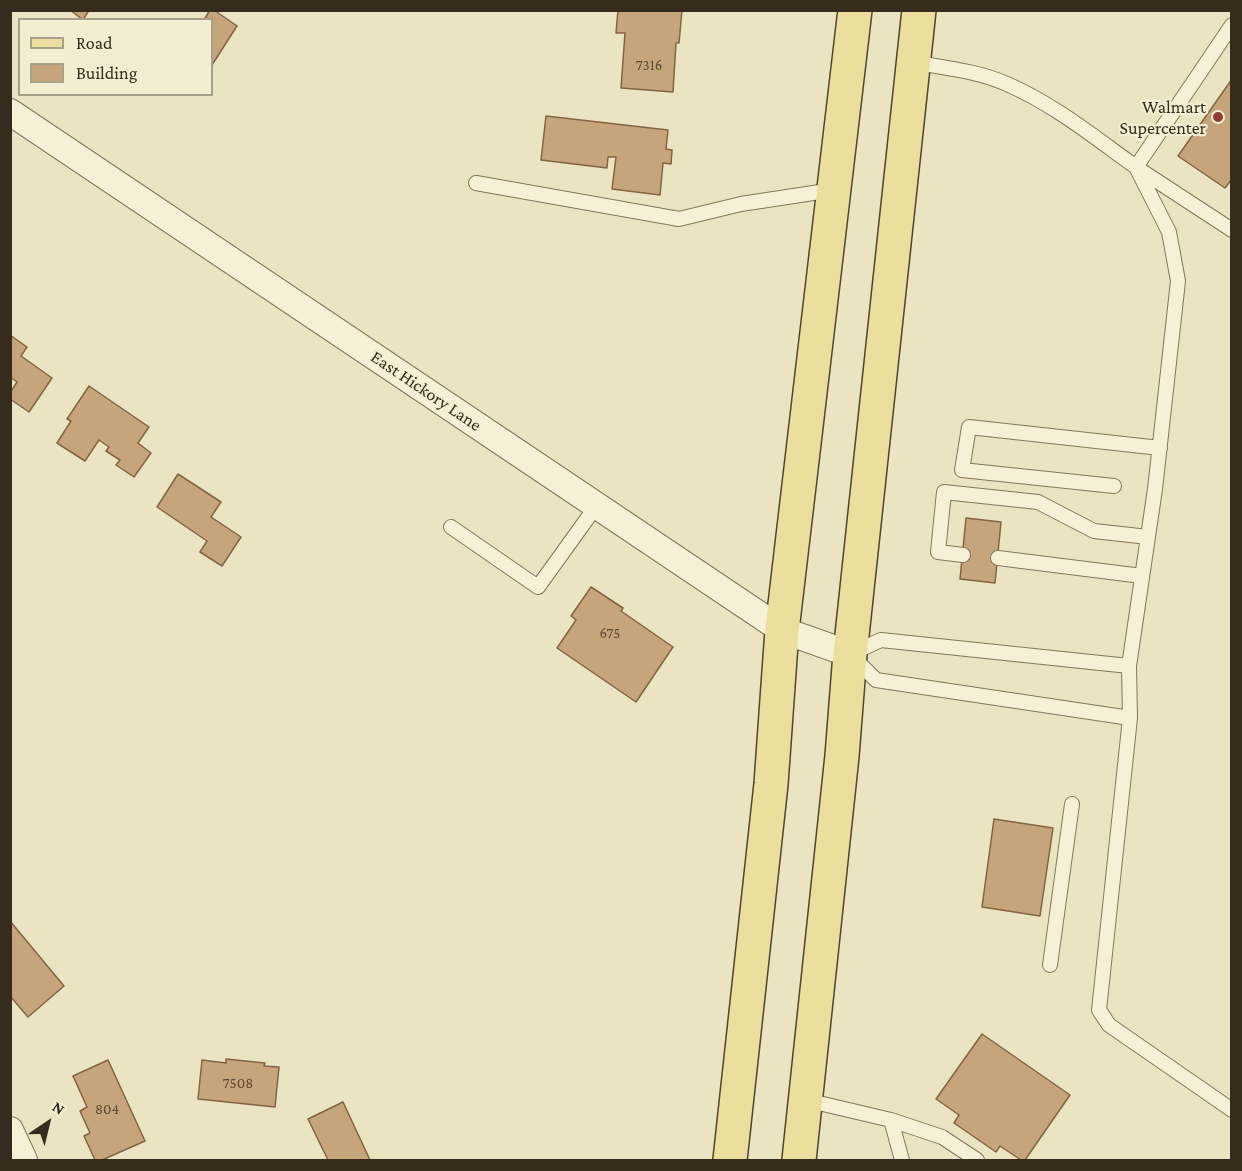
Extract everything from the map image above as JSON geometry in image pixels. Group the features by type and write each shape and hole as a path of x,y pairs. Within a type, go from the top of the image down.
{"main road":[{"path":"729,1161 771,784 782,630 855,10"},
{"path":"799,1161 918,10"}],"street":[{"name":"East Hickory Lane","path":"10,112 782,630 850,654"},
{"path":"10,1130 24,1161"}],"lane":[{"path":"1136,167 1232,25"},
{"path":"913,62 965,71 1006,84 1054,108 1136,167 1232,230"},
{"path":"1136,167 1169,232 1178,280 1160,448 1129,666 1130,718 1099,1011 1109,1025 1232,1110"},
{"path":"476,183 680,219 741,204 834,190"},
{"path":"1114,486 962,470 969,427 1160,448"},
{"path":"963,555 938,552 944,492 1038,502 1094,531 1148,537"},
{"path":"451,527 538,587 597,505"},
{"path":"998,558 1142,576"},
{"path":"1129,666 881,640 850,654 876,680 1130,718"},
{"path":"1050,965 1072,804"},
{"path":"806,1100 891,1120 942,1137 977,1161"},
{"path":"891,1120 902,1161"}],"building":[{"path":"70,10 89,10 84,18 80,18"},
{"path":"210,10 214,10 237,26 213,63 213,18 205,18"},
{"path":"618,10 682,10 679,43 676,43 673,92 621,88 625,33 616,33"},
{"name":"Walmart Supercenter","path":"1232,79 1232,179 1225,188 1178,156"},
{"path":"546,116 668,130 666,149 672,150 671,164 663,163 660,195 612,189 616,157 608,157 607,168 541,160"},
{"path":"10,335 27,347 21,356 52,378 29,412 10,399 10,393 17,382 10,377"},
{"path":"89,386 149,427 138,443 151,453 134,477 116,465 120,460 106,451 109,447 99,440 85,461 57,443 71,421 67,419"},
{"path":"178,474 221,502 211,517 241,537 222,566 200,552 207,541 157,507"},
{"path":"966,518 1001,522 995,583 960,579"},
{"path":"591,587 623,608 621,611 673,647 636,702 557,648 576,620 571,616"},
{"path":"994,819 1053,828 1040,916 982,907"},
{"path":"10,921 64,986 28,1017 10,996"},
{"path":"982,1034 1070,1095 1025,1160 1021,1160 1000,1146 996,1152 954,1123 959,1115 936,1099"},
{"path":"226,1059 265,1063 264,1066 279,1067 275,1107 198,1099 202,1060 226,1063"},
{"path":"108,1060 145,1141 102,1160 95,1160 84,1136 90,1133 80,1111 87,1107 73,1076"},
{"path":"343,1102 370,1160 328,1160 308,1119"}],"place":[{"name":"Walmart Supercenter","path":"1218,117"}]}
